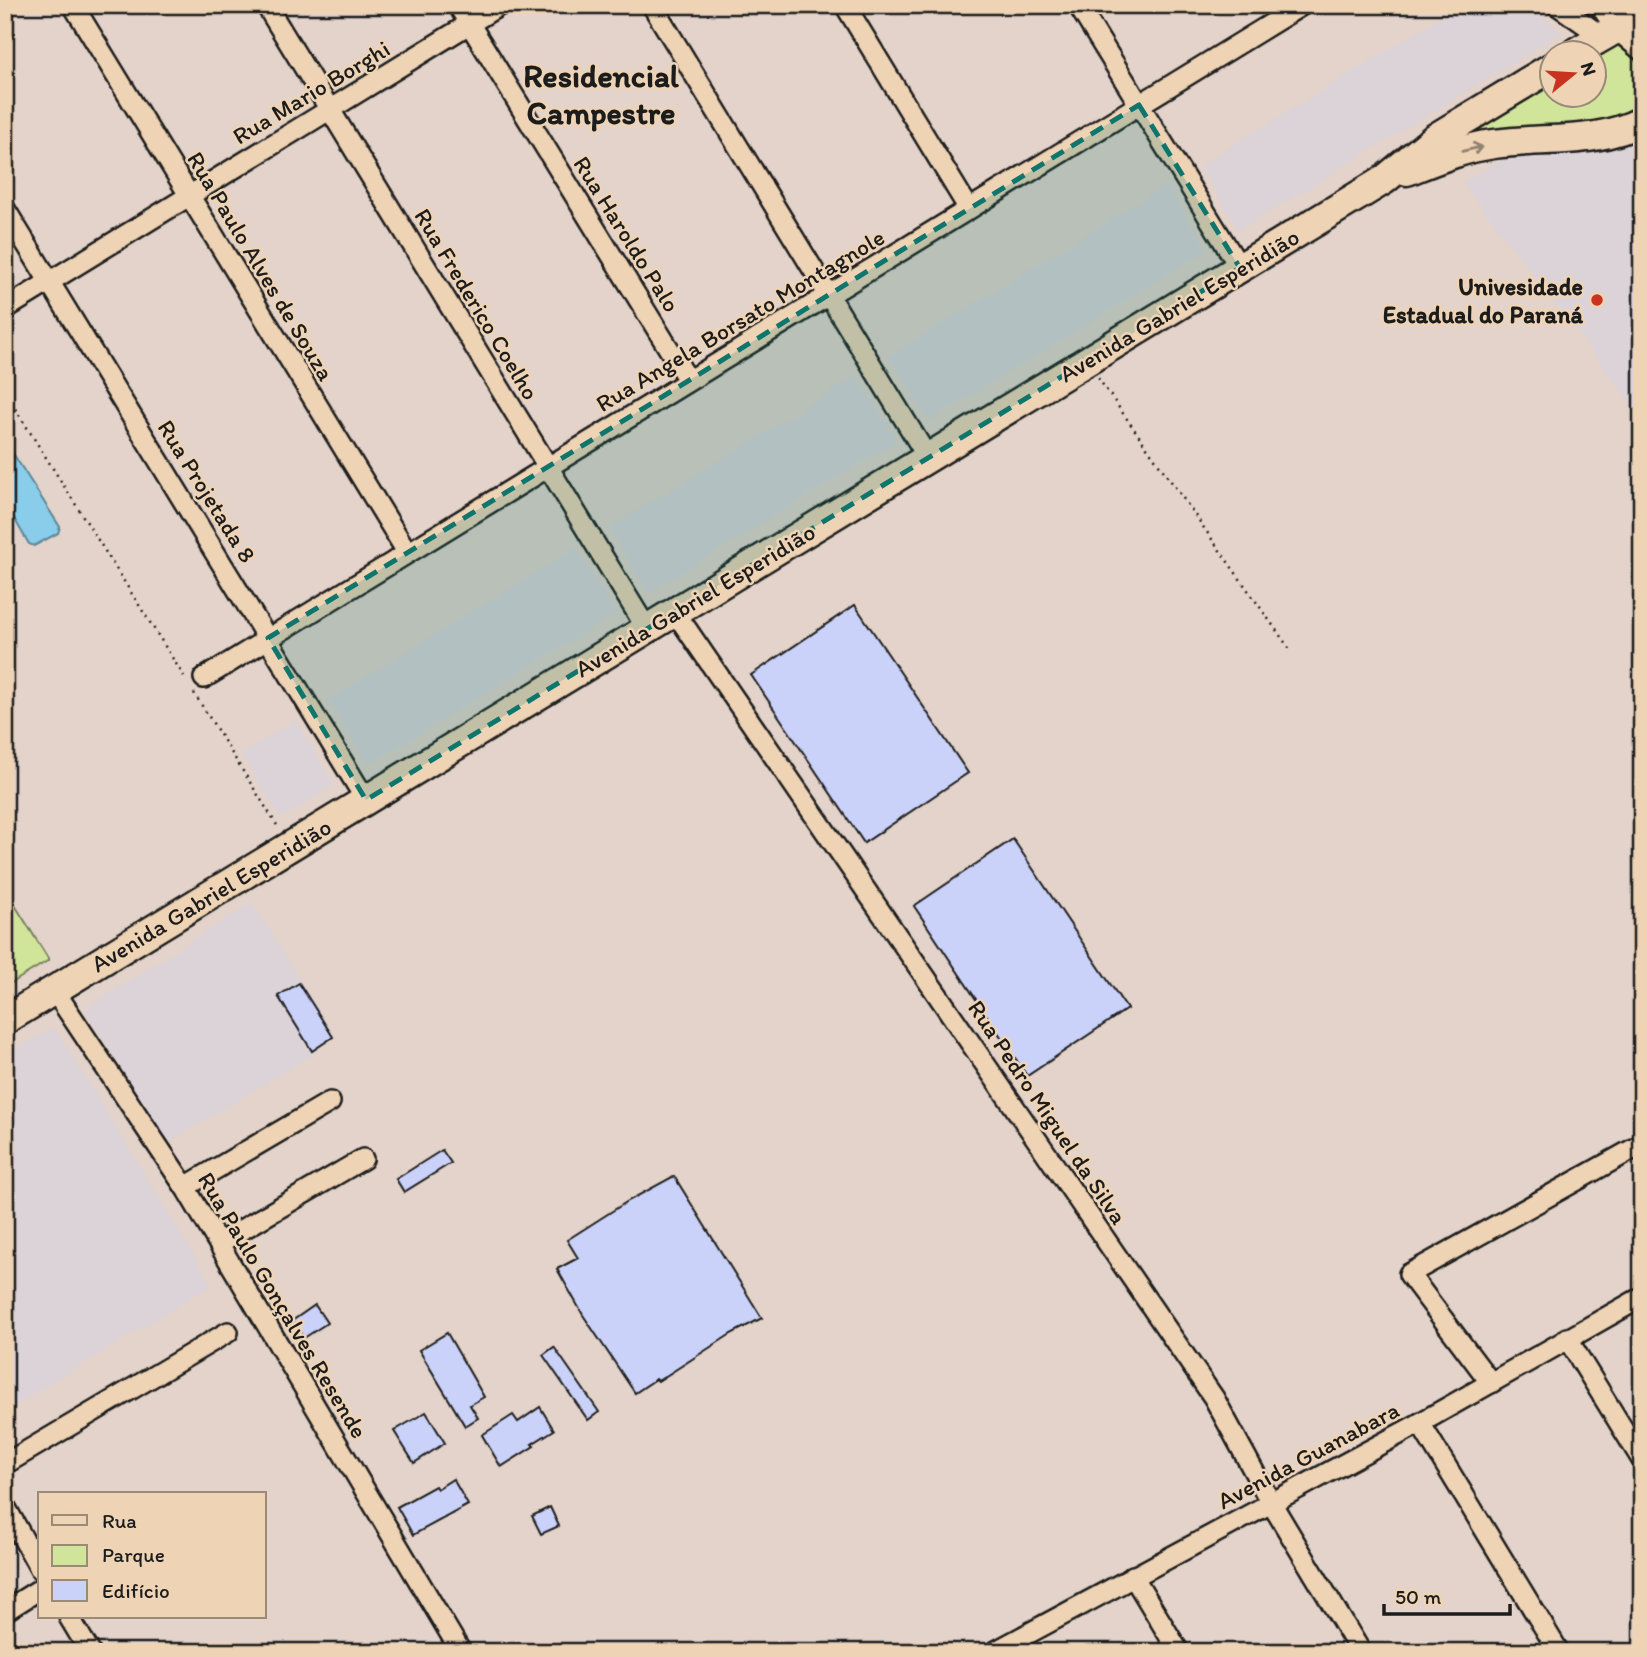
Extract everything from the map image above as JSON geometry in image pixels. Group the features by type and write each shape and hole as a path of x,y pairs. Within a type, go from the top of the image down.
{"main road":[{"path":"1600,38 1642,14"},
{"name":"Avenida Gabriel Esperidião","path":"5,1020 1384,180 1435,138 1538,75"},
{"name":"Avenida Gabriel Esperidião","path":"1384,180 1455,152 1493,144 1597,136 1618,132 1642,121"}],"street":[{"name":"Rua Paulo Alves de Souza","path":"74,5 407,552"},
{"name":"Rua Frederico Coelho","path":"266,5 647,629"},
{"name":"Rua Haroldo Palo","path":"458,5 688,380"},
{"name":"Rua Mario Borghi","path":"5,309 500,5"},
{"path":"652,5 928,458"},
{"path":"845,5 969,209"},
{"path":"1079,5 1240,268"},
{"name":"Rua Angela Borsato Montagnole","path":"195,685 407,552 1302,5"},
{"path":"1557,5 1642,51"},
{"path":"1600,5 1609,33"},
{"name":"Rua Projetada 8","path":"5,209 366,800"},
{"name":"Rua Pedro Miguel da Silva","path":"675,612 1214,1398 1270,1501 1362,1652"},
{"name":"Rua Paulo Gonçalves Resende","path":"54,990 219,1242 461,1652"},
{"path":"185,1187 330,1102"},
{"path":"1491,1383 1409,1274 1642,1144"},
{"path":"219,1242 363,1158"},
{"name":"Avenida Guanabara","path":"998,1651 1270,1501 1420,1423 1642,1297"},
{"path":"5,1464 228,1332"},
{"path":"1567,1338 1642,1460"},
{"path":"1420,1423 1559,1652"},
{"path":"5,1506 38,1565"},
{"path":"1133,1576 1179,1652"},
{"path":"5,1611 38,1591"},
{"path":"70,1618 90,1652"}],"path":[{"path":"1086,362 1291,651"},
{"path":"5,402 11,402 195,685 290,846"}],"highlighted area":[{"path":"1139,105 1240,268 366,800 268,638"}],"shaded area":[{"path":"1460,5 1525,5 1563,32 1553,38 1538,38 1538,47 1239,230 1199,166"},
{"name":"Univesidade Estadual do Paraná","path":"1642,70 1642,417 1463,183 1582,108 1608,108 1608,91"},
{"path":"1167,185 1207,250 929,421 889,356"},
{"path":"857,376 897,440 648,593 609,528"},
{"path":"576,548 616,613 368,765 328,700"},
{"path":"295,720 335,785 281,818 241,754"},
{"path":"252,902 335,1037 314,1050 315,1053 167,1143 85,1009"},
{"path":"54,1027 212,1285 5,1411 5,1056"}],"green space":[{"path":"1616,38 1642,60 1642,109 1607,123 1460,138 1538,86 1538,108 1608,108 1608,43"},
{"path":"5,889 49,960 5,987"}],"water":[{"path":"5,441 60,527 58,533 34,546 29,544 5,503"}],"building":[{"path":"855,605 968,773 864,843 751,675"},
{"path":"1013,839 1127,1009 1027,1076 914,906"},
{"path":"299,983 333,1037 312,1051 278,996"},
{"path":"442,1150 451,1163 404,1192 396,1179"},
{"path":"674,1176 762,1318 635,1393 583,1315 557,1269 578,1258 567,1240 628,1201"},
{"path":"315,1305 327,1323 304,1338 292,1321"},
{"path":"447,1333 484,1397 470,1405 478,1418 465,1426 419,1350"},
{"path":"554,1347 599,1412 588,1420 543,1355"},
{"path":"540,1407 554,1430 501,1467 482,1435 513,1415 518,1422"},
{"path":"426,1412 445,1443 414,1463 394,1431"},
{"path":"453,1479 468,1505 413,1535 397,1507"},
{"path":"550,1507 559,1526 541,1534 532,1516"}],"place":[{"name":"Univesidade Estadual do Paraná","path":"1597,300"}],"district":[{"name":"Residencial Campestre","path":"601,94"}]}
